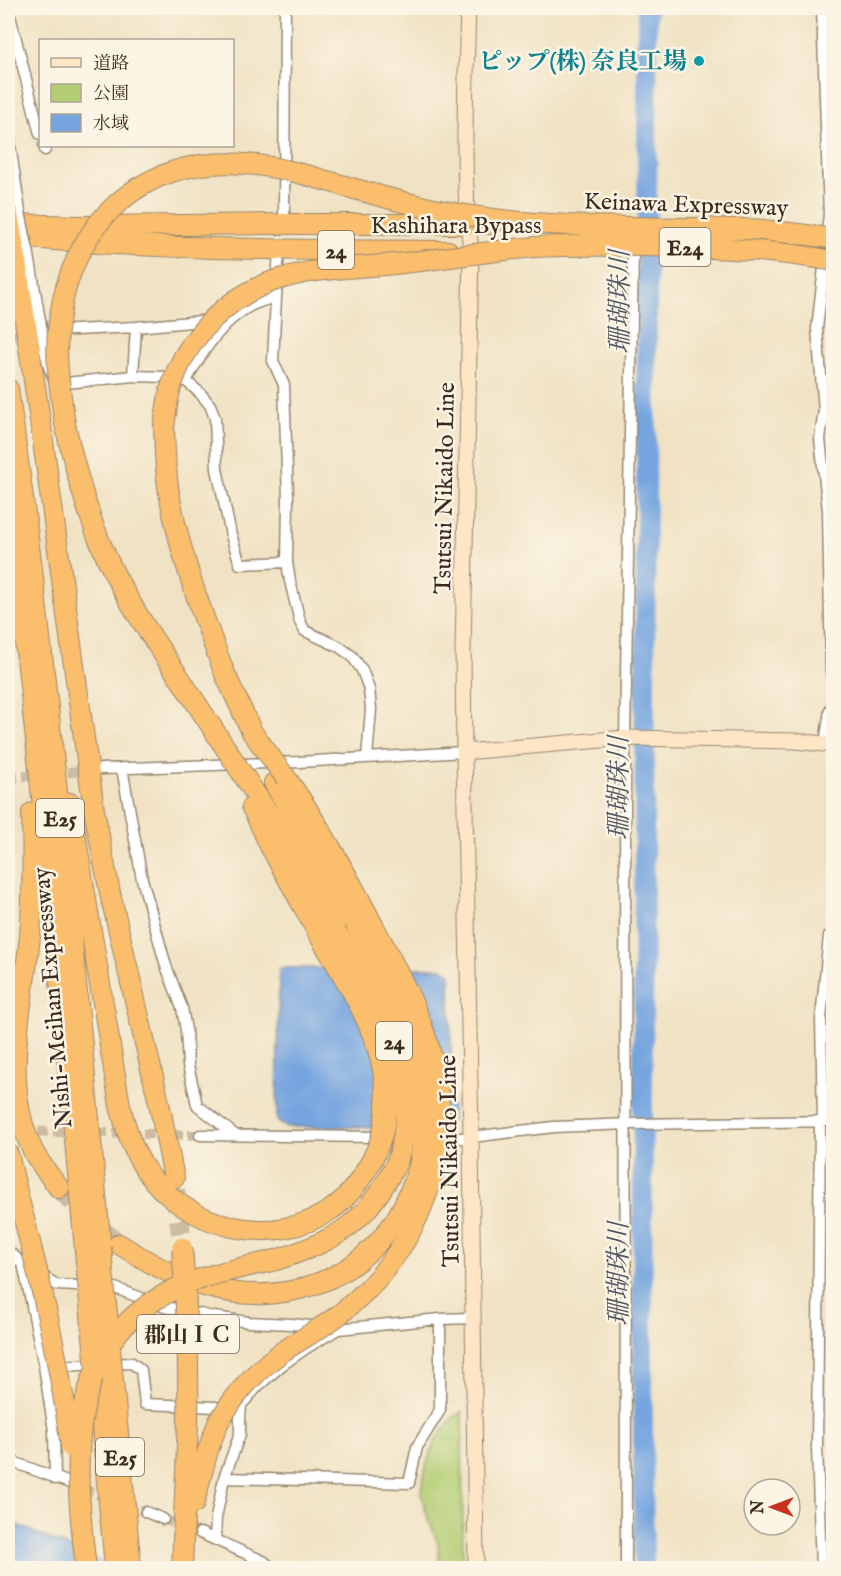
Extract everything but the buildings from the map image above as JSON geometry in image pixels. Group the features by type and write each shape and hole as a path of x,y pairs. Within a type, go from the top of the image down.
{"highway":[{"name":"Keinawa Expressway","path":"327,933 270,846 244,782 228,752 135,612 97,534 84,498 65,424 57,356 58,325 69,274 90,233 123,198 142,184 164,174 219,163 245,164 299,173 408,203 536,224 759,230 831,235"},
{"name":"Kashihara Bypass","path":"12,217 81,226 663,225 747,227 831,235"},
{"path":"12,217 22,255 40,420 94,810 110,893 174,1178"},
{"name":"Kashihara Bypass","path":"8,236 132,245 279,250 663,251 777,254 831,260"},
{"name":"Keinawa Expressway","path":"428,1163 424,1094 418,1062 405,1021 364,926 252,732 225,674 190,581 169,495 165,458 164,428 172,383 194,340 229,305 271,282 296,275 323,270 536,247 708,247 758,250 831,260"},
{"name":"Nishi-Meihan Expressway","path":"8,389 42,650 102,1247 105,1383 119,1530 115,1569"},
{"name":"Nishi-Meihan Expressway","path":"8,501 27,652 51,882 102,1247"},
{"path":"13,543 29,738 33,843 30,936 16,1040 16,1089 19,1110 33,1150 59,1188"},
{"path":"42,650 68,787 120,1106 134,1151 146,1171 162,1190 182,1207 202,1219 249,1230 271,1229 310,1220 331,1210 349,1195 362,1178 380,1142 385,1121 386,1096 379,1054 368,1022 327,933"},
{"name":"24","path":"79,1509 79,1440 89,1384 101,1358 117,1334 145,1308 176,1289 199,1279 276,1260 306,1250 345,1230 374,1202 397,1162 404,1143 407,1122 405,1078 398,1052 388,1025 327,933"},
{"path":"8,1154 57,1359 67,1416 86,1569"},
{"path":"102,1247 200,1285 227,1292 275,1295 300,1290 325,1281 348,1268 370,1250 390,1228 415,1180 428,1163"},
{"path":"183,1563 199,1480 218,1423 229,1404 243,1386 262,1368 339,1314 386,1270 404,1245 429,1192 428,1163"},
{"name":"郡山ＩＣ","path":"182,1240 188,1339 188,1421 183,1563"},
{"name":"Nishi-Meihan Expressway","path":"119,1530 131,1569"}],"main road":[{"name":"Tsutsui Nikaido Line","path":"468,8 465,144 471,252 463,650 476,1569"},
{"path":"464,752 626,739 795,741 829,744"}],"street":[{"path":"285,8 285,224"},
{"path":"822,8 831,235"},
{"path":"8,13 39,130"},
{"path":"8,105 12,217"},
{"path":"279,250 273,361 284,385 288,498 287,562 300,622 305,631 338,646 352,656 362,670 369,689 371,709 367,758"},
{"path":"626,1569 626,739 635,251"},
{"path":"22,255 53,376 66,383 134,376 167,377 186,381 210,405 215,418 217,469 231,535 240,564 287,562"},
{"path":"831,260 818,329 824,410 820,439 828,510 831,671 834,684"},
{"path":"186,381 197,360 234,317 257,302 276,297"},
{"path":"49,332 136,327 234,317"},
{"path":"134,376 136,327"},
{"path":"829,744 830,710 834,701"},
{"path":"101,769 464,752"},
{"path":"122,768 142,879 166,966 182,1008 188,1065 197,1105 236,1136"},
{"path":"821,1569 817,1447 826,1120 821,1019 829,936 834,936"},
{"path":"200,1135 471,1137 554,1127 826,1120"},
{"path":"8,1251 57,1285 115,1288 165,1307 213,1317 338,1329 473,1318"},
{"path":"23,1263 44,1366 54,1431 55,1479"},
{"path":"224,1478 409,1483 417,1448 440,1410 440,1319"},
{"path":"215,1539 216,1518 224,1478 240,1434 241,1405 282,1365 338,1329"},
{"path":"44,1366 132,1363 141,1370 145,1404 216,1407 240,1418"},
{"path":"8,1460 83,1489"},
{"path":"146,1512 163,1519"},
{"path":"200,1533 263,1561 272,1569"}],"green space":[{"path":"462,1412 463,1568 440,1568 438,1543 426,1512 421,1489 436,1439 452,1418"}],"water":[{"path":"279,968 441,968 450,973 452,1120 445,1127 286,1127 277,1121"},
{"path":"8,1521 116,1568 8,1568"}],"waterway":[{"name":"珊瑚珠川","path":"644,1568 647,8"}],"tunnel":[{"path":"8,336 31,334"},
{"path":"8,778 91,770"},
{"path":"8,1131 200,1135"},
{"path":"59,1188 93,1223 119,1244"},
{"path":"175,1190 181,1233"},
{"path":"83,1489 146,1512"},
{"path":"163,1519 200,1533"}],"place":[{"name":"ピップ(株) 奈良工場","path":"699,61"}]}
